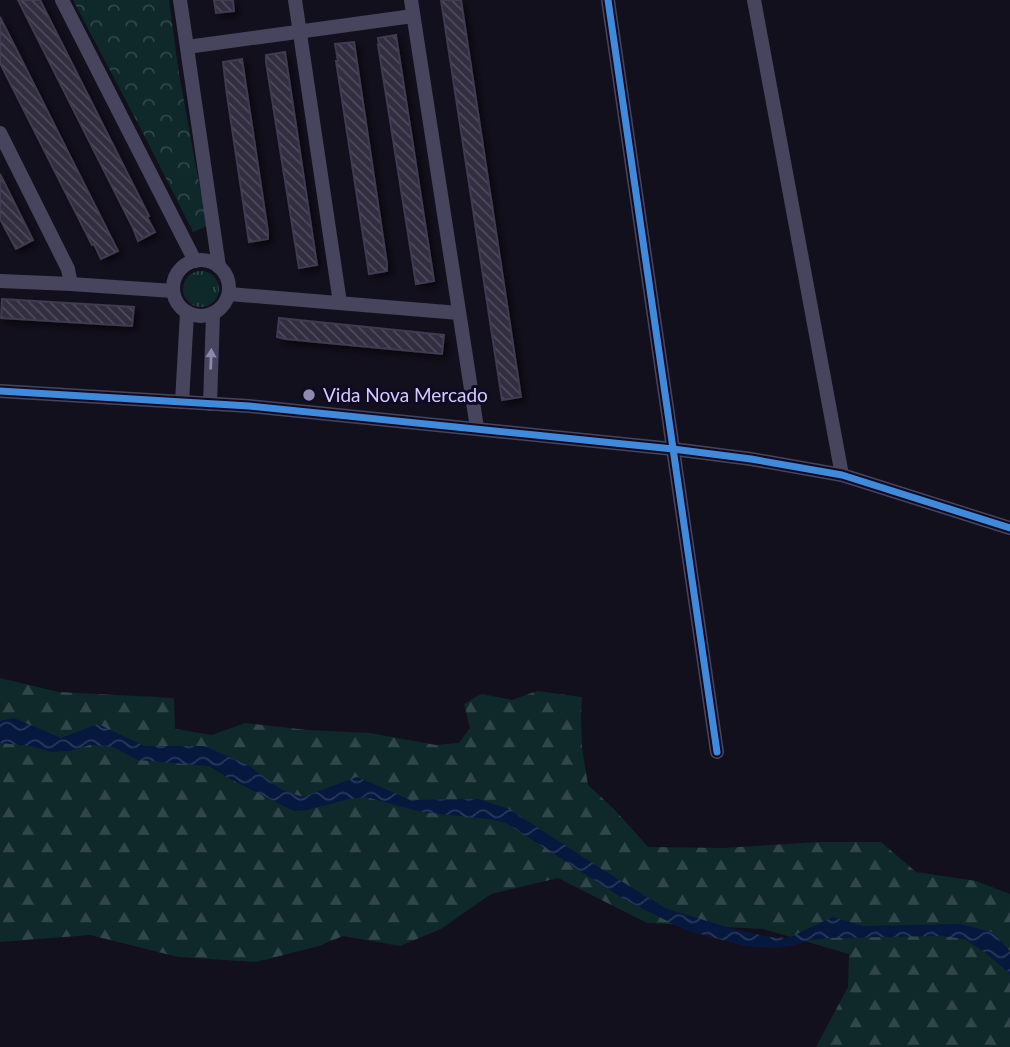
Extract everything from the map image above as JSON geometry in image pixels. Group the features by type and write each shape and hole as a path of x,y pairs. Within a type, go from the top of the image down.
{"street":[{"path":"62,0 195,261"},
{"path":"180,0 219,267"},
{"path":"295,0 340,303"},
{"path":"411,0 477,428"},
{"path":"608,0 717,752"},
{"path":"754,0 842,475"},
{"path":"187,47 413,16"},
{"path":"0,133 68,269 71,284"},
{"path":"207,260 219,267 227,276 229,285 226,302 213,314 195,316 187,313 175,300 173,282 176,274 182,267 195,261 207,260"},
{"path":"0,281 173,291"},
{"path":"229,294 459,313"},
{"path":"183,402 187,313"},
{"path":"210,404 213,314"},
{"path":"0,391 210,404 477,428 751,459 842,475 1010,528"}],"green space":[{"path":"73,0 169,0 179,74 207,226 193,232"},
{"path":"201,271 214,276 219,289 214,302 201,307 188,302 183,289 188,276"},
{"path":"0,678 59,692 174,698 175,729 212,735 245,723 370,733 436,745 459,743 470,728 464,704 481,694 512,700 537,691 582,697 582,748 588,785 648,847 723,848 819,842 881,842 916,872 976,881 1010,894 1010,1047 816,1047 848,987 849,954 763,929 647,923 558,878 491,894 441,929 400,946 343,936 319,946 256,962 178,957 90,935 0,942"}],"water":[{"path":"14,718 61,738 98,724 144,746 204,746 248,765 282,790 303,797 357,777 411,800 478,799 509,809 665,908 736,930 788,938 833,917 863,926 960,924 992,932 1010,951 1010,974 965,939 941,936 829,938 777,948 745,946 685,930 622,898 506,823 421,812 366,797 294,811 209,766 138,760 113,747 90,745 70,751 52,752 31,746 0,743 0,721"}],"building":[{"path":"18,0 40,0 155,232 138,241"},
{"path":"214,0 233,0 234,11 216,13"},
{"path":"441,0 461,0 521,397 502,400"},
{"path":"0,17 118,251 101,259 0,63"},
{"path":"396,35 434,281 416,284 378,45 378,38"},
{"path":"354,42 387,264 387,271 369,274 336,61 335,44"},
{"path":"285,52 317,265 299,268 266,62 266,55"},
{"path":"242,59 268,232 268,239 249,242 223,62"},
{"path":"0,174 33,240 16,249 0,219"},
{"path":"2,299 134,307 132,326 1,318"},
{"path":"279,318 444,335 442,354 285,339 277,337"}],"cycle path":[{"path":"608,0 717,752"},
{"path":"0,391 249,406 751,459 842,475 1010,528"}],"place":[{"name":"Vida Nova Mercado","path":"309,395"}]}
